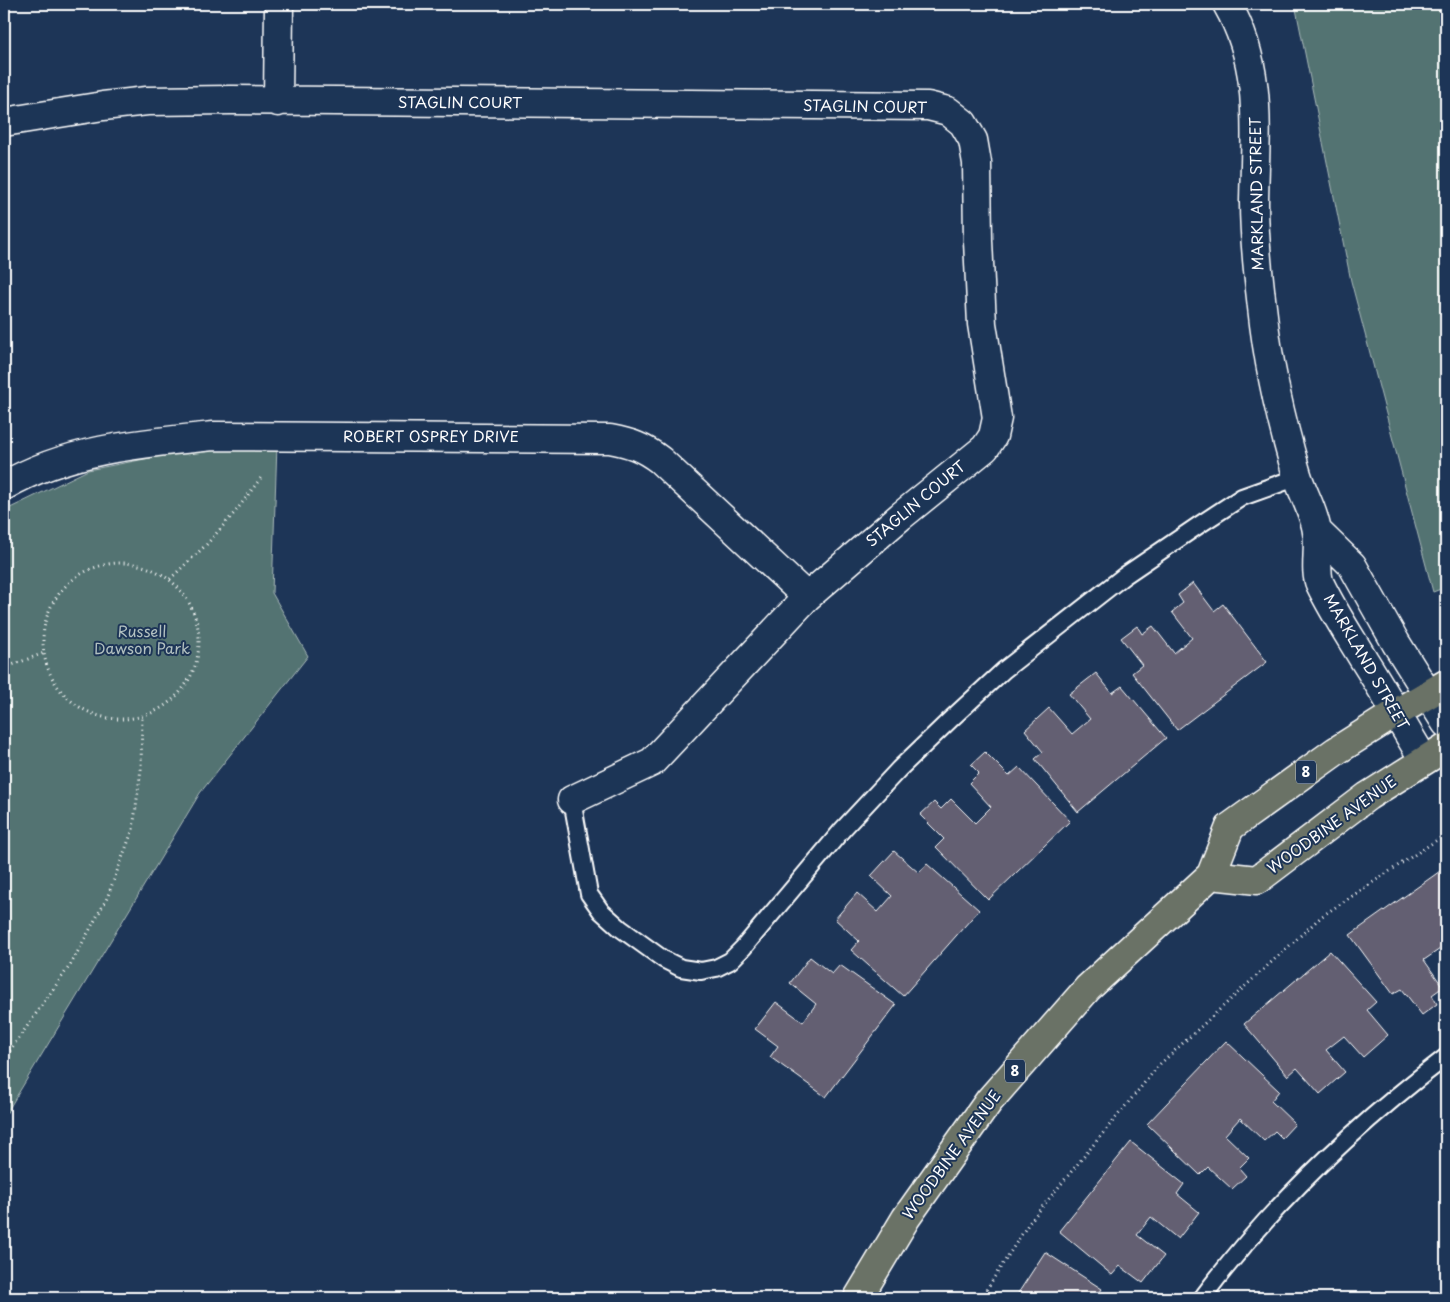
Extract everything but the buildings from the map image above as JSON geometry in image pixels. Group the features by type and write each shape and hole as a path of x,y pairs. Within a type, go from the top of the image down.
{"main road":[{"name":"WOODBINE AVENUE","path":"858,1298 906,1218 989,1101 1088,988 1211,874 1230,827 1336,751 1437,689"},
{"name":"WOODBINE AVENUE","path":"1211,874 1257,880 1368,796 1435,753"}],"street":[{"path":"278,102 279,4"},
{"name":"MARKLAND STREET","path":"1227,4 1232,12 1248,56 1254,84 1256,114 1254,206 1262,309 1270,361 1281,412 1298,477 1317,531 1319,581 1338,618 1396,713 1435,753"},
{"name":"STAGLIN COURT","path":"4,122 147,101 231,100 278,102 928,106 948,111 963,123 974,140 977,163 982,324 997,418 994,436 985,448 900,516 807,597 652,762 572,800"},
{"name":"ROBERT OSPREY DRIVE","path":"4,486 48,464 84,455 151,442 214,436 610,438 634,444 660,460 807,597"},
{"name":"MARKLAND STREET","path":"1317,531 1352,565 1396,643 1437,689 1446,723"}],"lane":[{"path":"572,800 589,894 601,911 620,928 663,959 681,968 700,970 716,968 730,961 742,948 843,828 899,769 1004,670 1124,576 1199,525 1242,497 1298,477"},
{"path":"1202,1298 1278,1207 1321,1164 1364,1123 1446,1058"}],"path":[{"path":"170,579 206,545 236,511 263,474"},
{"path":"132,563 155,570 170,579 187,599 196,619 199,634 197,656 191,676 183,688 162,708 142,716 121,719 107,718 94,714 71,702 54,682 47,668 44,653 44,629 48,613 64,586 82,573 103,564 132,563"},
{"path":"4,668 44,653"},
{"path":"4,1058 71,964 107,898 133,829 141,769 142,716"},
{"path":"981,1298 1029,1223 1160,1064 1322,916 1446,834"}],"green space":[{"path":"1295,4 1446,4 1446,587 1433,592 1351,281"},
{"name":"Russell Dawson Park","path":"277,444 272,593 308,656 200,793 4,1117 4,511 88,470 202,448"}]}
